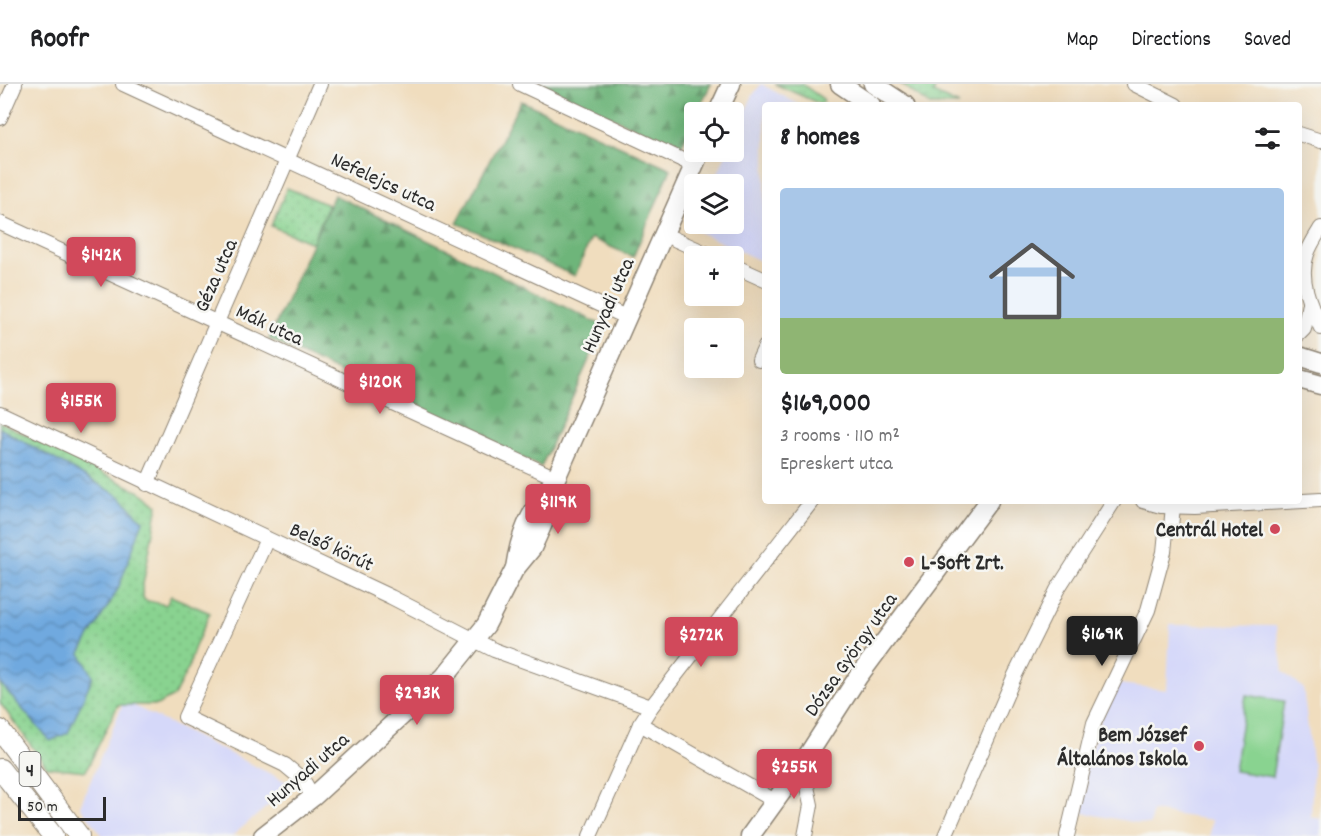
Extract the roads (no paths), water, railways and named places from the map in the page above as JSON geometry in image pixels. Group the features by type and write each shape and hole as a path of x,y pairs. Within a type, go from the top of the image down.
{"main road":[{"name":"4","path":"0,730 79,836"},
{"name":"4","path":"0,769 53,836"}],"street":[{"path":"0,118 15,84"},
{"name":"Nefelejcs utca","path":"123,84 626,317"},
{"name":"Géza utca","path":"147,484 320,84"},
{"path":"520,84 684,153"},
{"path":"723,102 731,84"},
{"path":"840,84 867,102"},
{"path":"873,84 900,102"},
{"path":"1134,84 1170,102"},
{"path":"1302,135 1321,141"},
{"name":"Hunyadi utca","path":"263,836 313,796 444,677 475,639 499,603 514,570 532,548 545,519 556,478 694,162"},
{"name":"Mák utca","path":"0,223 556,478"},
{"path":"1321,228 1306,254 1304,280 1309,303 1321,328"},
{"path":"663,234 690,246"},
{"path":"744,271 762,279"},
{"path":"1302,331 1309,303"},
{"path":"1302,357 1321,363"},
{"path":"1302,380 1321,385"},
{"name":"Belső körút","path":"0,413 267,539 494,650 651,707"},
{"path":"1302,501 1321,500"},
{"path":"590,836 640,724 651,707 810,504"},
{"name":"Dózsa György utca","path":"750,836 802,764 858,677 987,504"},
{"path":"945,836 1015,675 1057,590 1112,504"},
{"path":"1161,504 1195,507 1249,504"},
{"path":"1067,836 1094,723 1148,609 1164,552 1166,532 1171,527 1173,506"},
{"path":"267,539 185,717 285,765 303,780 313,796"},
{"path":"640,724 775,801"},
{"path":"802,764 811,806 805,836"}],"water":[{"path":"0,428 121,497 143,521 118,589 80,653 93,676 68,733 50,741 0,683"}],"place":[{"name":"Centrál Hotel","path":"1275,529"},
{"name":"L-Soft Zrt.","path":"909,562"},
{"name":"Bem József Általános Iskola","path":"1199,746"}]}
